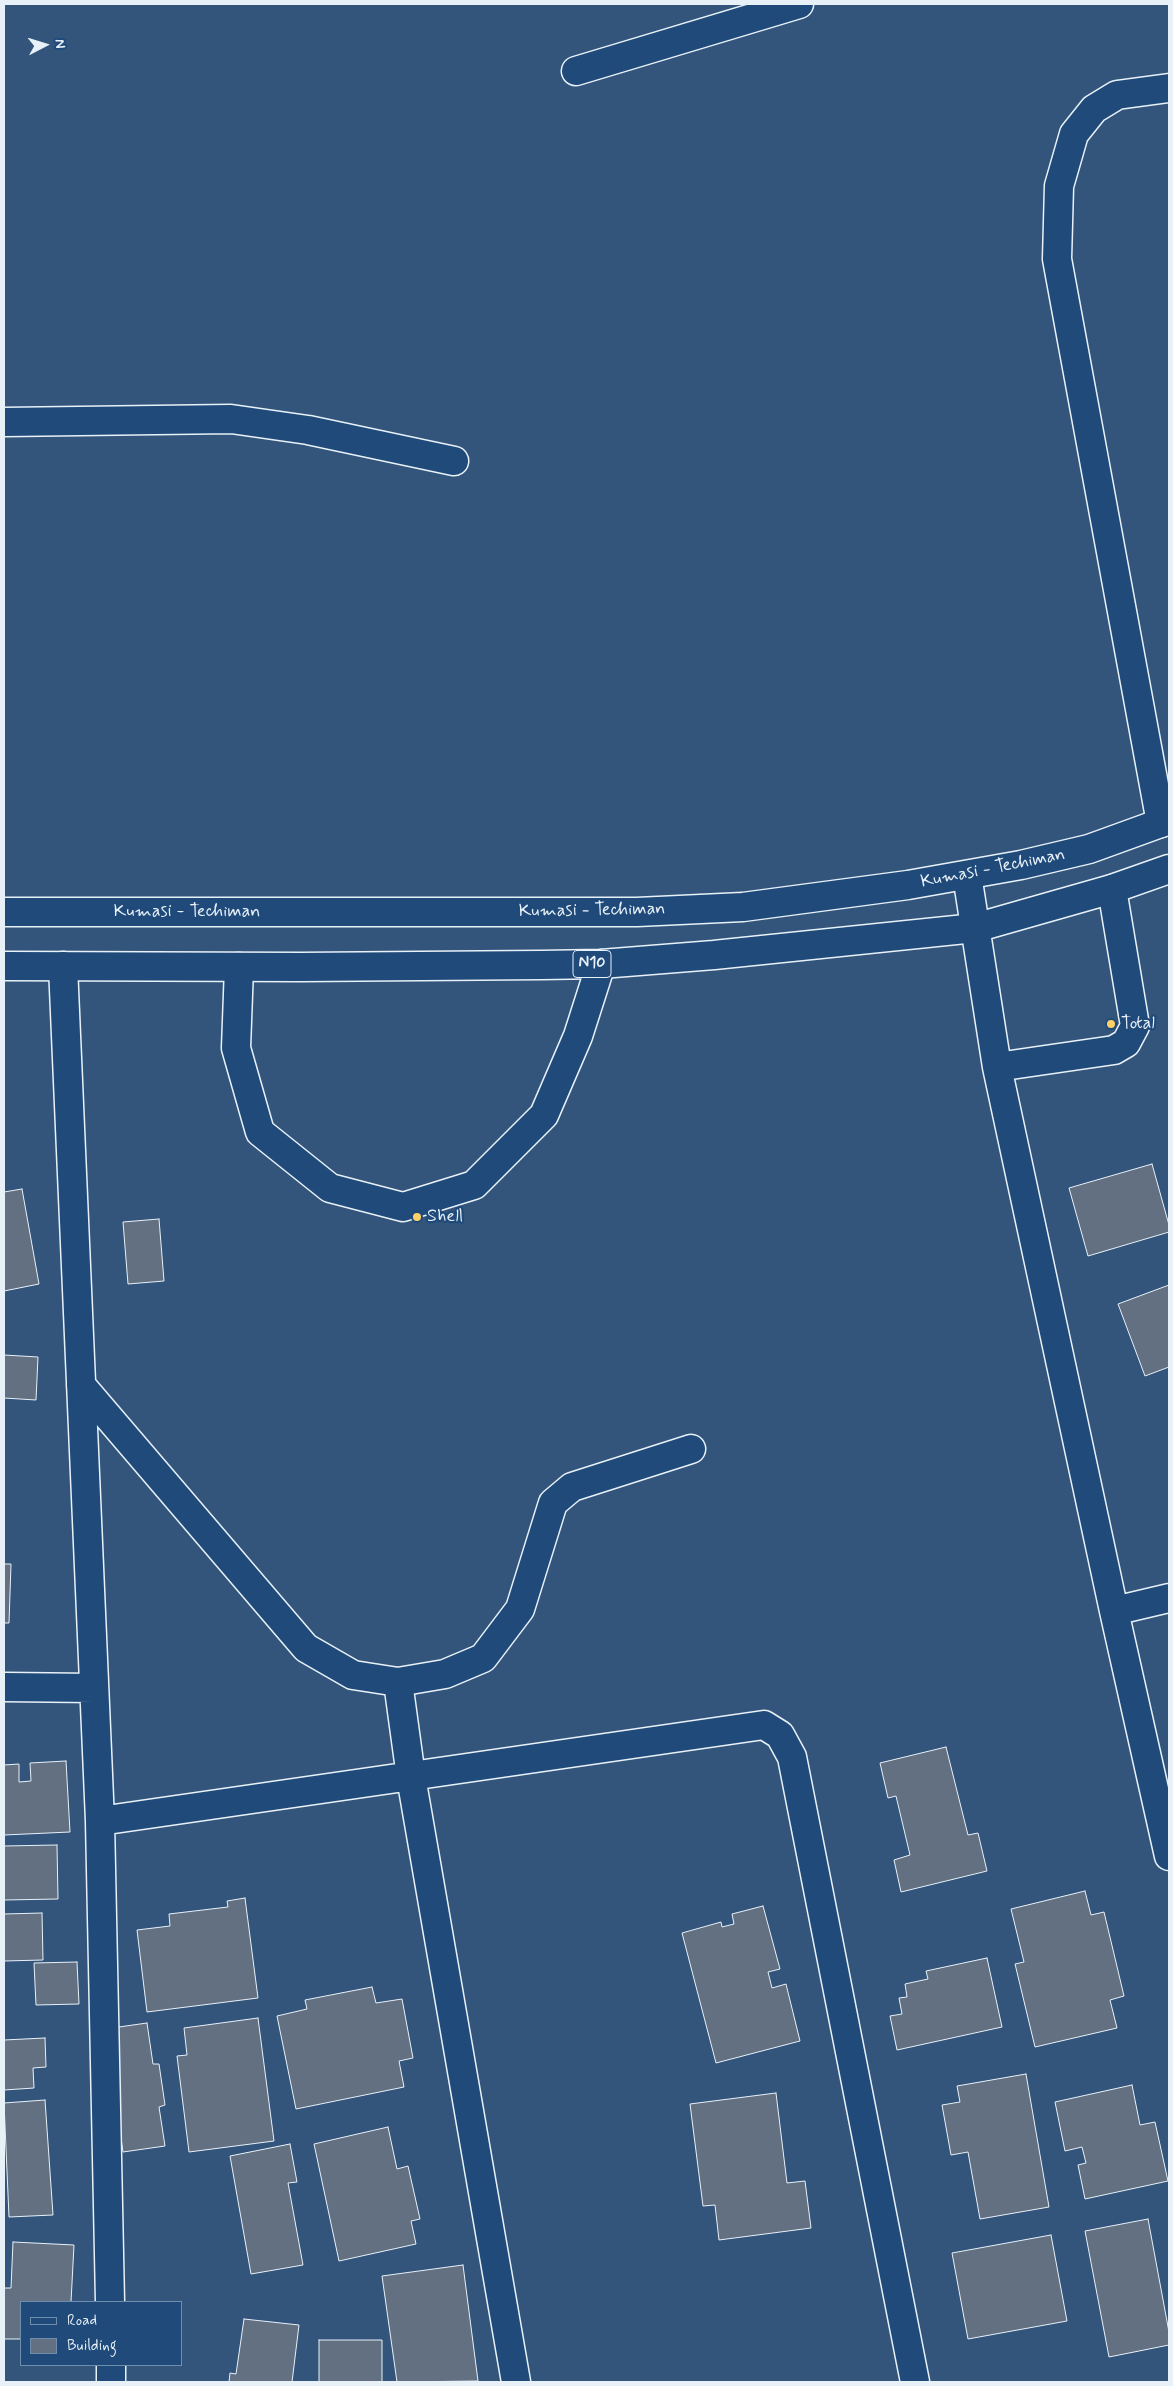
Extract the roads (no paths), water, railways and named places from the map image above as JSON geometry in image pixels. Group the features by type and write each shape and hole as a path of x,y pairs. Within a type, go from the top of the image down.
{"main road":[{"path":"576,71 799,4"},
{"path":"1165,822 1057,260 1059,186 1074,134 1094,109 1117,95 1169,88"},
{"path":"4,422 231,419 308,430 454,461"},
{"name":"Kumasi - Techiman","path":"4,912 637,912 743,906 908,886 1021,865 1090,848 1165,822"},
{"name":"N10","path":"4,966 239,968 601,964 856,942 975,928 1112,889 1169,869"},
{"path":"967,875 997,1067 1114,1611 1169,1856"},
{"path":"997,1067 1114,1050 1126,1043 1135,1026 1112,889"},
{"path":"239,968 236,1048 260,1132 330,1188 403,1207 474,1185 544,1115 578,1036 601,964"},
{"path":"62,966 100,1821 110,2301"},
{"path":"81,1385 306,1648 353,1675 398,1682 445,1674 483,1658 520,1609 553,1503 572,1487 691,1449"},
{"path":"1114,1611 1169,1598"},
{"path":"398,1682 410,1777 516,2382"},
{"path":"4,1687 94,1688"},
{"path":"100,1821 764,1725 780,1736 792,1757 915,2382"},
{"path":"111,2366 111,2382"}],"place":[{"name":"Total","path":"1111,1024"},
{"name":"Shell","path":"417,1217"}]}
